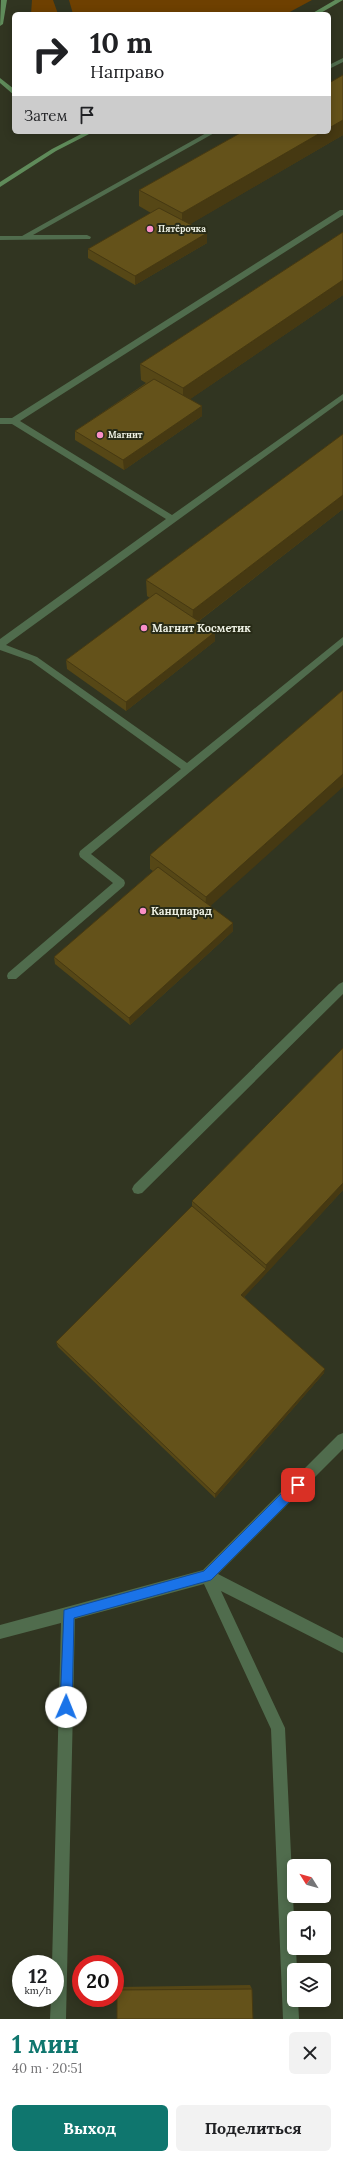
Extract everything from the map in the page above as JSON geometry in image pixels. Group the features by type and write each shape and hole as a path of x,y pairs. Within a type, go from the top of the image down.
{"main road":[{"path":"0,24 4,0"},
{"path":"318,12 340,0"},
{"path":"0,80 12,91"},
{"path":"0,185 54,150 86,134"}],"lane":[{"path":"331,67 343,60"},
{"path":"23,238 209,134"},
{"path":"14,421 343,212"},
{"path":"0,238 87,237"},
{"path":"188,768 34,660 0,645 343,396"},
{"path":"0,421 14,421 172,519"},
{"path":"12,976 120,882 84,854 343,640"},
{"path":"138,1189 343,987"},
{"path":"0,1632 207,1576 343,1440"},
{"path":"207,1576 343,1646"},
{"path":"207,1576 278,1728 291,2019"},
{"path":"58,2019 68,1614"}],"shaded area":[{"path":"32,0 53,0 57,12 31,12"},
{"path":"69,0 312,0 290,12 72,12"}],"building":[{"path":"343,75 343,120 331,127 331,82"},
{"path":"238,134 319,134 182,213 139,190"},
{"path":"159,208 207,233 135,276 88,249"},
{"path":"343,232 343,280 183,388 140,364"},
{"path":"154,379 202,406 123,460 75,431"},
{"path":"343,434 343,495 193,610 146,580"},
{"path":"156,593 215,632 126,702 66,660"},
{"path":"343,690 343,774 206,897 150,855"},
{"path":"158,867 233,923 129,1018 54,957"},
{"path":"343,1048 343,1183 266,1265 192,1201"},
{"path":"192,1206 266,1269 241,1295 325,1369 215,1494 56,1342"},
{"path":"252,1989 253,2019 117,2019 117,2007 124,2007 124,1990"}],"place":[{"name":"Пятёрочка","path":"150,229"},
{"name":"Магнит","path":"100,435"},
{"name":"Магнит Косметик","path":"144,628"},
{"name":"Канцпарад","path":"143,911"}],"route":[{"path":"66,1707 68,1614 207,1576 298,1485"}]}
